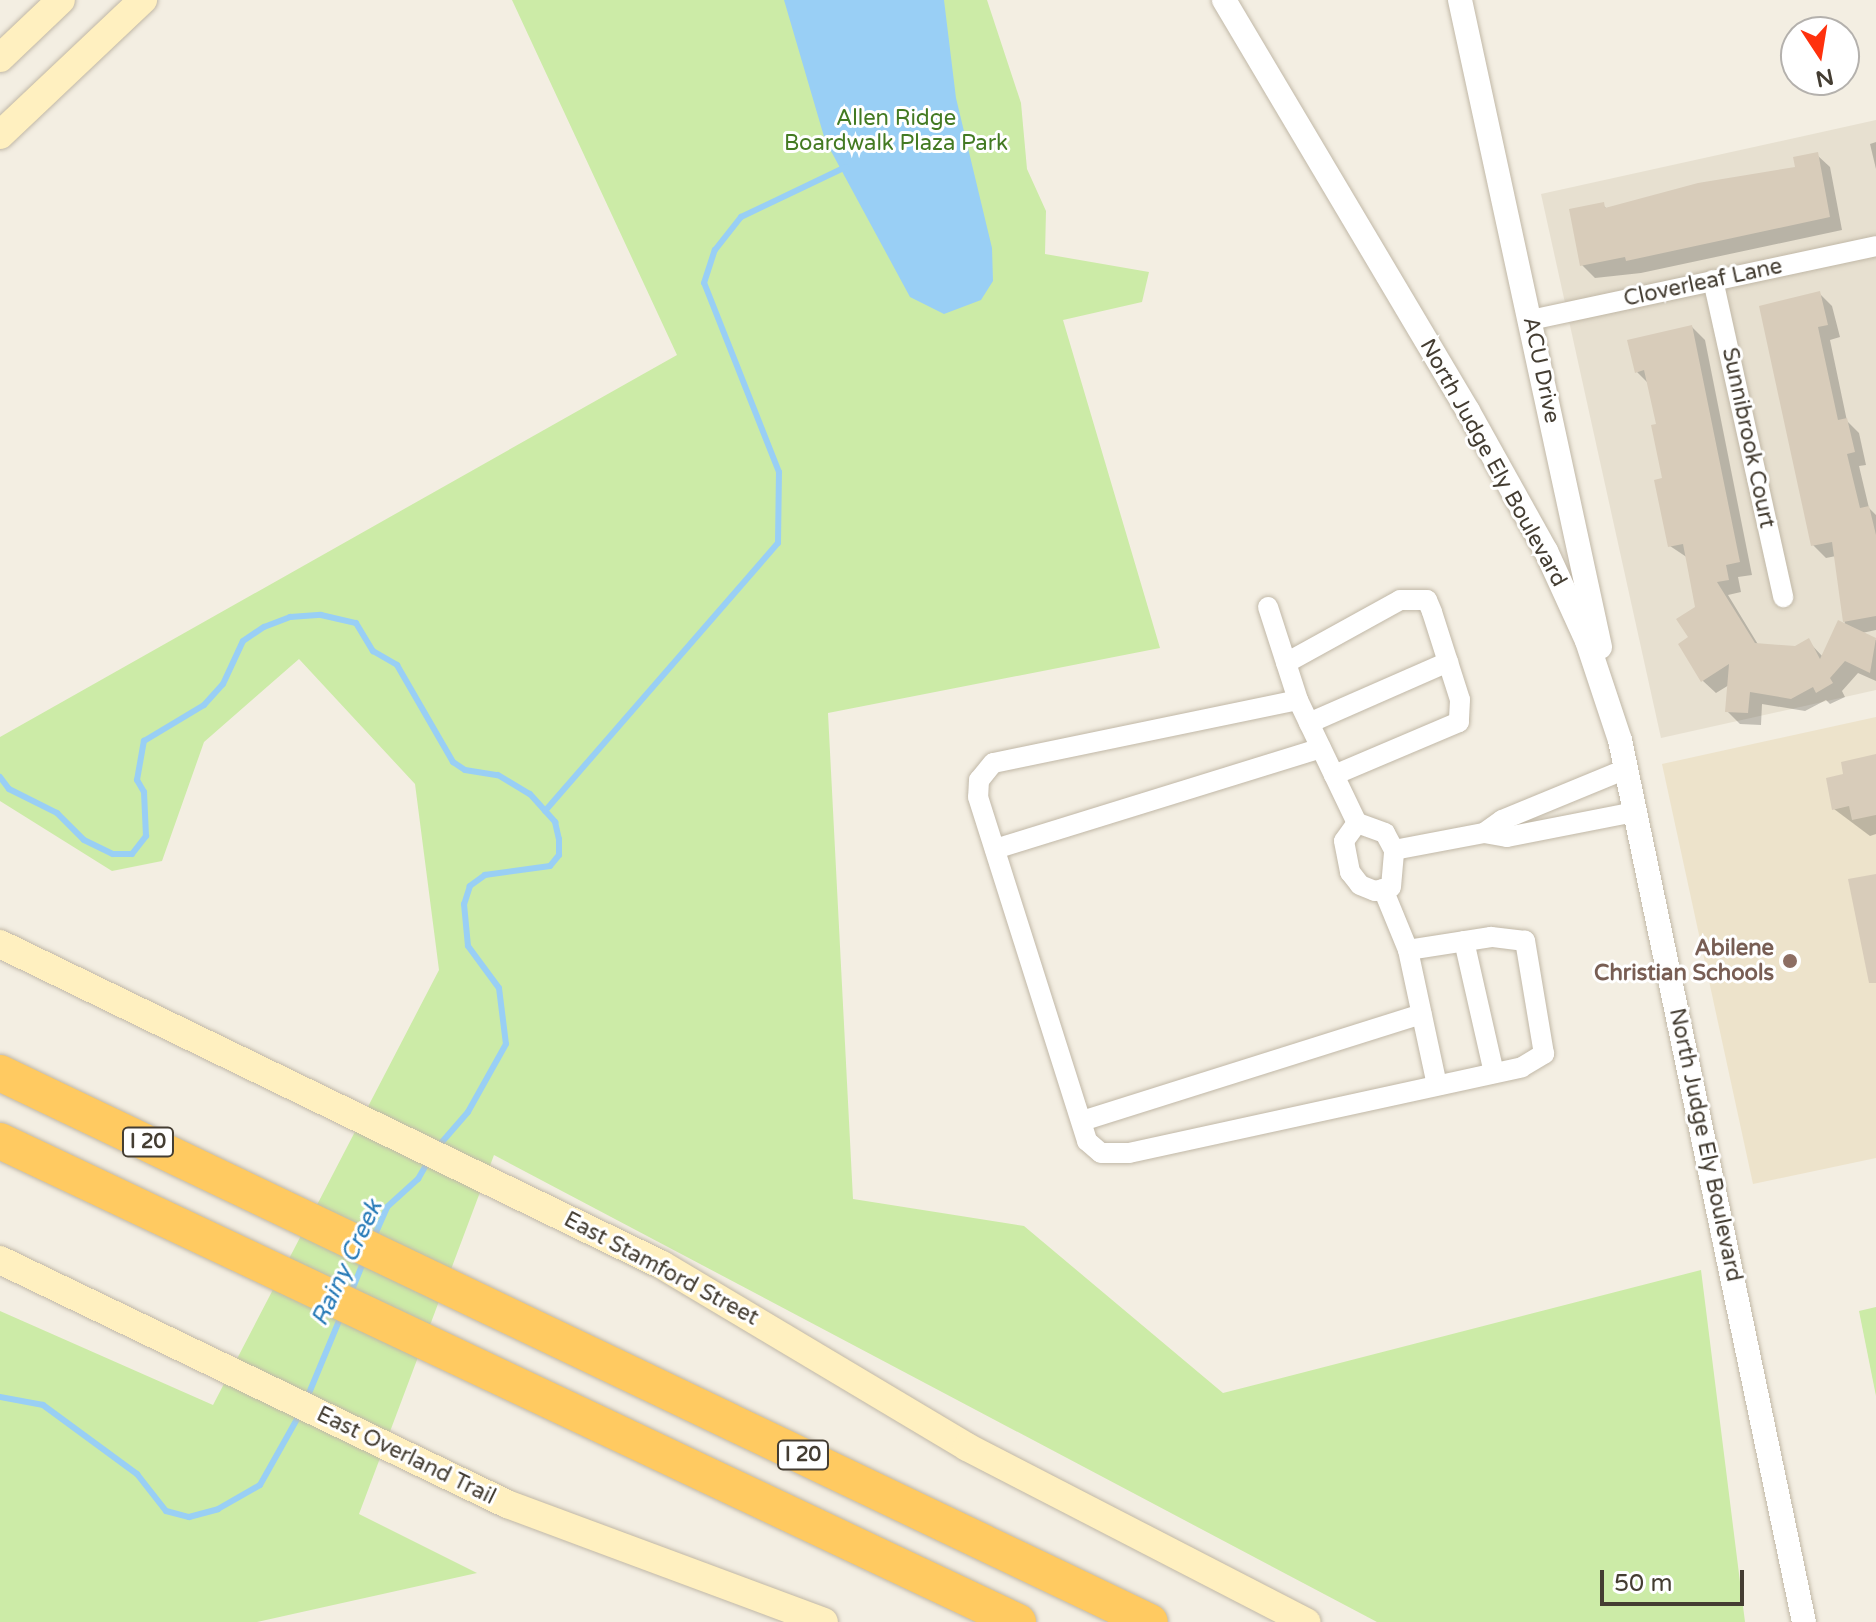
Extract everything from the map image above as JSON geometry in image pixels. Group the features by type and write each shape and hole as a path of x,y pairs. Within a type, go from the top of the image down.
{"highway":[{"name":"I 20","path":"0,1073 297,1212 1150,1622"},
{"name":"I 20","path":"0,1141 1018,1622"},
{"path":"894,1562 916,1593 969,1622"}],"main road":[{"path":"0,58 61,0"},
{"path":"0,135 143,0"},
{"name":"East Stamford Street","path":"0,944 503,1186 701,1287 967,1447 1083,1511 1306,1622"},
{"name":"East Overland Trail","path":"0,1260 379,1443 602,1543 824,1622"}],"street":[{"name":"North Judge Ely Boulevard","path":"1224,0 1546,551 1587,641 1620,740 1804,1622"},
{"name":"ACU Drive","path":"1460,0 1620,740"},
{"name":"Cloverleaf Lane","path":"1531,320 1876,246"},
{"name":"Sunnibrook Court","path":"1713,280 1783,597"},
{"path":"1286,663 1400,600 1416,596 1427,600 1463,714 1459,722 1334,775"},
{"path":"1268,607 1298,700 1357,823 1385,833 1394,850 1391,887 1383,889 1360,885 1350,872 1344,841 1357,823"},
{"path":"1309,723 1448,662"},
{"path":"1298,700 993,763 979,780 978,797 1087,1141 1101,1153 1129,1153 1494,1073 1533,1063 1544,1054 1525,941 1512,936 1408,950"},
{"path":"995,849 1321,748"},
{"path":"1484,833 1502,820 1626,769"},
{"path":"1394,850 1484,833 1507,837 1635,812"},
{"path":"1383,889 1408,950 1437,1085"},
{"path":"1464,941 1494,1073"},
{"path":"1082,1121 1422,1014"}],"shaded area":[{"path":"1876,120 1876,690 1661,738 1541,194"},
{"name":"Abilene Christian Schools","path":"1876,717 1876,1158 1753,1184 1662,764"}],"green space":[{"name":"Allen Ridge Boardwalk Plaza Park","path":"512,0 987,0 1021,103 1027,169 1046,211 1045,254 1149,272 1142,302 1063,320 1160,648 828,713 853,1199 1024,1226 1223,1393 1701,1270 1745,1622 1377,1622 494,1155 359,1514 477,1573 257,1622 0,1622 0,1311 213,1405 439,970 415,784 299,659 204,742 162,861 112,871 0,801 0,737 677,355"},
{"path":"1876,1307 1876,1396 1859,1311"}],"water":[{"path":"784,0 944,0 956,98 992,248 993,281 981,300 944,314 910,297 825,140"}],"building":[{"path":"1818,152 1830,217 1626,261 1625,257 1580,266 1569,209 1604,202 1605,208 1698,183 1795,167 1793,157"},
{"path":"1820,291 1828,325 1818,327 1838,420 1847,418 1855,452 1847,454 1860,508 1869,506 1876,535 1876,616 1843,622 1832,542 1811,546 1759,306"},
{"path":"1692,325 1740,562 1726,565 1729,580 1717,582 1755,643 1795,646 1809,638 1820,659 1838,620 1876,638 1870,673 1845,661 1830,678 1833,683 1816,693 1813,687 1791,699 1750,692 1748,713 1725,712 1729,664 1701,682 1678,644 1688,637 1676,619 1695,607 1683,544 1668,547 1654,480 1662,478 1651,425 1656,424 1644,370 1635,373 1627,340"},
{"path":"1876,754 1876,815 1852,820 1849,806 1832,810 1826,778 1843,774 1841,762"},
{"path":"1876,874 1876,983 1869,983 1848,879"}],"waterway":[{"path":"545,811 778,543 779,472 704,283 715,250 741,217 846,167"},
{"name":"Rainy Creek","path":"0,777 9,789 57,813 84,840 113,854 132,854 146,836 144,792 137,780 144,741 204,705 223,684 243,641 264,627 290,617 321,615 356,623 373,651 397,665 453,762 465,770 498,775 530,794 555,822 559,839 559,855 550,866 485,875 470,886 464,904 468,946 499,988 506,1044 468,1112 436,1149"},
{"name":"Rainy Creek","path":"373,1239 387,1207 418,1179 428,1162"},
{"name":"Rainy Creek","path":"350,1295 364,1261"},
{"name":"Rainy Creek","path":"307,1398 341,1316"},
{"name":"Rainy Creek","path":"0,1397 43,1405 137,1474 166,1511 189,1517 218,1509 260,1485 301,1412"}],"place":[{"name":"Abilene Christian Schools","path":"1790,961"}]}
